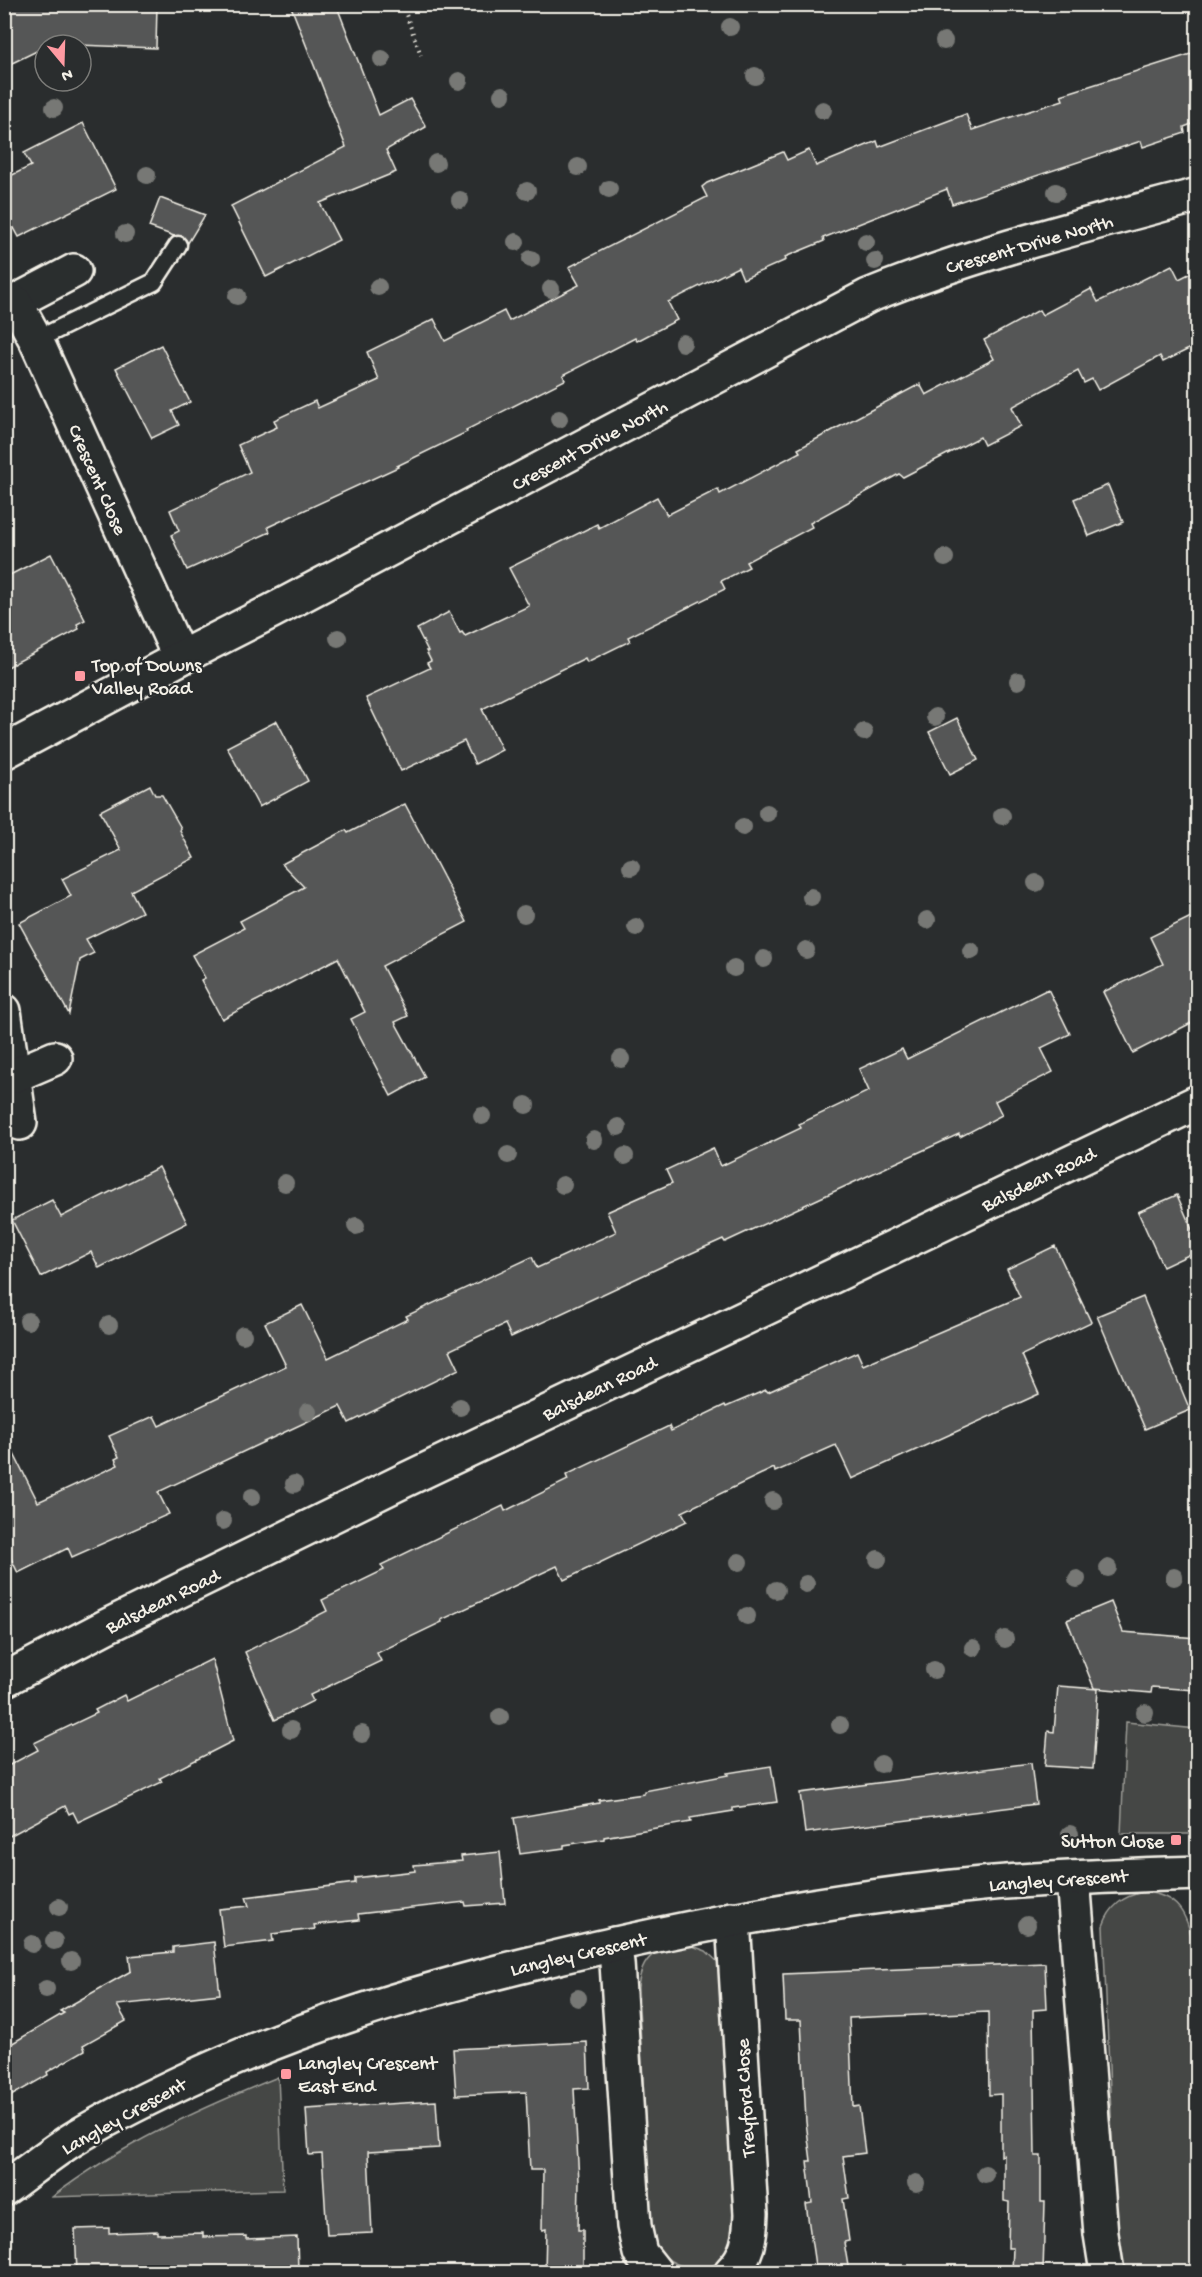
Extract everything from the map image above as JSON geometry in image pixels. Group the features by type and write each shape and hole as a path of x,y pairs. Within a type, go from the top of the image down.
{"street":[{"name":"Crescent Drive North","path":"4,752 868,296 921,274 1197,195"},
{"name":"Crescent Close","path":"74,271 10,305 36,339 180,658"},
{"path":"4,1011 20,1123"},
{"path":"13,1076 55,1058"},
{"name":"Balsdean Road","path":"4,1680 107,1626 403,1481 1197,1101"},
{"name":"Langley Crescent","path":"4,2190 71,2140 154,2095 253,2050 399,1998 463,1980 731,1919 839,1901 942,1888 1132,1874 1197,1873"},
{"path":"1073,1878 1101,2234 1107,2272"},
{"name":"Treyford Close","path":"731,1919 734,1936 751,2214 750,2239 746,2253 731,2272"},
{"path":"614,1944 634,2226 640,2253 655,2272"}],"lane":[{"path":"36,339 154,282 178,245"}],"path":[{"path":"402,4 421,55"}],"shaded area":[{"path":"1126,1722 1197,1729 1197,1834 1121,1834"},
{"path":"1144,1892 1165,1897 1179,1908 1188,1924 1193,1944 1197,2071 1197,2272 1120,2272 1117,2255 1103,1926 1109,1913 1118,1903"},
{"path":"687,1944 706,1951 721,1965 737,2240 719,2262 704,2268 687,2267 671,2261 659,2250 652,2234 638,1988 643,1968 652,1955 676,1945"},
{"path":"278,2077 283,2190 52,2197 105,2161 161,2130"}],"building":[{"path":"4,4 157,4 156,48 93,46 93,33 33,33 33,53 4,67"},
{"path":"290,4 336,4 379,115 410,99 426,127 386,150 396,172 320,203 339,240 266,277 231,206 346,147"},
{"path":"1197,52 1197,122 1184,127 1185,133 1143,147 1141,141 952,204 947,189 823,238 824,241 785,257 786,260 743,279 738,267 668,302 677,320 637,341 635,338 563,375 565,380 466,430 467,432 398,467 268,527 270,532 187,570 171,535 179,531 170,510 250,472 238,445 277,427 274,420 315,401 318,408 379,380 367,352 434,319 445,341 504,311 509,321 579,285 569,267 707,197 702,187 707,183 783,152 787,160 809,150 816,166 877,141 879,147 966,114 972,130 1063,100 1061,95"},
{"path":"83,123 116,189 19,237 14,228 4,232 4,179 31,166 24,153"},
{"path":"160,198 205,215 188,243 183,236 174,236 149,227"},
{"path":"1172,265 1179,279 1197,270 1197,345 1163,362 1160,356 1098,390 1092,379 1084,383 1078,371 1012,407 1021,426 984,445 980,437 903,477 899,474 810,523 812,527 746,562 749,567 721,581 725,589 628,637 630,641 587,662 585,658 482,709 502,750 475,764 464,741 401,771 366,698 430,668 427,663 431,661 426,651 428,651 417,629 449,612 460,633 462,632 465,636 529,606 509,568 597,524 599,528 657,497 667,515 718,489 720,494 800,452 798,449 920,384 926,395 994,359 984,340 1039,310 1042,315 1091,289 1098,302"},
{"path":"161,345 190,402 172,411 179,425 152,438 116,368"},
{"path":"1108,485 1123,522 1089,536 1074,499"},
{"path":"51,554 85,620 77,624 79,629 4,669 4,578"},
{"path":"957,718 978,760 950,774 929,732"},
{"path":"277,721 308,781 259,807 227,747"},
{"path":"150,785 155,795 162,795 181,828 180,831 194,858 131,891 142,912 86,939 94,953 80,960 69,1014 19,923 71,896 62,879 121,850 100,811"},
{"path":"405,804 467,922 382,966 408,1016 395,1022 425,1077 391,1096 351,1019 365,1012 338,958 222,1019 201,980 205,978 192,955 244,928 240,921 304,887 282,864 346,830 348,833"},
{"path":"1197,914 1197,1020 1133,1053 1103,992 1163,964 1150,937"},
{"path":"1048,989 1070,1034 1041,1048 1053,1072 995,1101 1002,1115 960,1137 959,1134 725,1242 723,1239 511,1337 505,1324 450,1350 459,1369 349,1423 340,1406 158,1492 169,1514 72,1557 68,1548 18,1573 4,1544 4,1434 38,1502 118,1465 115,1459 119,1457 109,1436 154,1416 159,1426 286,1366 265,1323 302,1305 328,1358 408,1319 406,1316 532,1257 537,1268 616,1232 607,1212 672,1183 666,1170 713,1148 721,1166 801,1128 799,1124 869,1091 859,1069 902,1049 907,1059"},
{"path":"159,1167 187,1223 99,1268 91,1252 41,1277 12,1220 52,1200 61,1217"},
{"path":"1177,1195 1197,1241 1197,1251 1163,1267 1138,1212"},
{"path":"1055,1246 1091,1322 1022,1355 1039,1394 852,1479 836,1445 775,1472 774,1468 682,1512 687,1521 564,1580 557,1566 441,1620 442,1622 377,1653 381,1661 310,1695 313,1701 275,1720 245,1652 327,1611 322,1600 384,1570 381,1565 503,1506 505,1511 568,1480 566,1475 669,1426 671,1431 725,1405 726,1407 766,1390 768,1392 857,1352 863,1365 1020,1297 1007,1269"},
{"path":"1143,1297 1190,1410 1145,1429 1097,1316"},
{"path":"1111,1602 1123,1632 1197,1638 1197,1686 1195,1690 1152,1687 1151,1693 1094,1688 1067,1620"},
{"path":"212,1659 233,1741 160,1778 162,1782 78,1822 73,1812 69,1814 65,1806 4,1839 4,1768 38,1750 34,1743 97,1713 95,1710 124,1695 127,1701"},
{"path":"1058,1686 1098,1689 1093,1769 1045,1766 1048,1731 1054,1732"},
{"path":"1031,1763 1036,1804 805,1833 800,1793"},
{"path":"771,1766 777,1802 733,1808 733,1811 690,1818 691,1822 564,1845 564,1848 520,1854 514,1818 599,1803 599,1800 644,1794 644,1791"},
{"path":"500,1852 505,1903 466,1906 465,1902 358,1914 359,1920 314,1925 315,1929 272,1934 273,1941 224,1947 219,1909 249,1906 246,1897 355,1883 355,1878 415,1871 414,1865 462,1861 461,1856"},
{"path":"214,1942 220,1994 117,2005 126,2021 83,2045 85,2050 47,2072 48,2075 4,2100 4,2048 64,2013 60,2011 131,1971 129,1956 173,1952 173,1947"},
{"path":"1045,1963 1047,2009 1033,2010 1035,2156 1041,2156 1041,2202 1045,2202 1043,2272 1012,2272 1013,2248 1008,2248 1009,2202 1004,2201 1004,2155 1001,2156 1001,2094 989,2095 988,2012 849,2018 853,2107 859,2106 865,2153 843,2156 849,2198 843,2199 849,2241 844,2242 849,2272 816,2272 806,2204 812,2203 807,2161 811,2161 806,2122 801,2020 785,2020 783,1974"},
{"path":"587,2042 589,2088 574,2089 579,2181 578,2230 583,2230 583,2272 545,2272 546,2229 542,2230 543,2170 530,2170 526,2092 456,2095 453,2049"},
{"path":"436,2101 439,2148 368,2152 372,2233 327,2235 322,2154 309,2155 306,2109"},
{"path":"109,2228 109,2233 157,2231 157,2234 203,2233 203,2237 246,2236 246,2239 297,2237 298,2271 247,2272 247,2269 205,2271 205,2268 77,2272 75,2229"}],"place":[{"name":"Top of Downs Valley Road","path":"80,676"},
{"name":"Sutton Close","path":"1176,1840"},
{"name":"Langley Crescent East End","path":"286,2074"}]}
